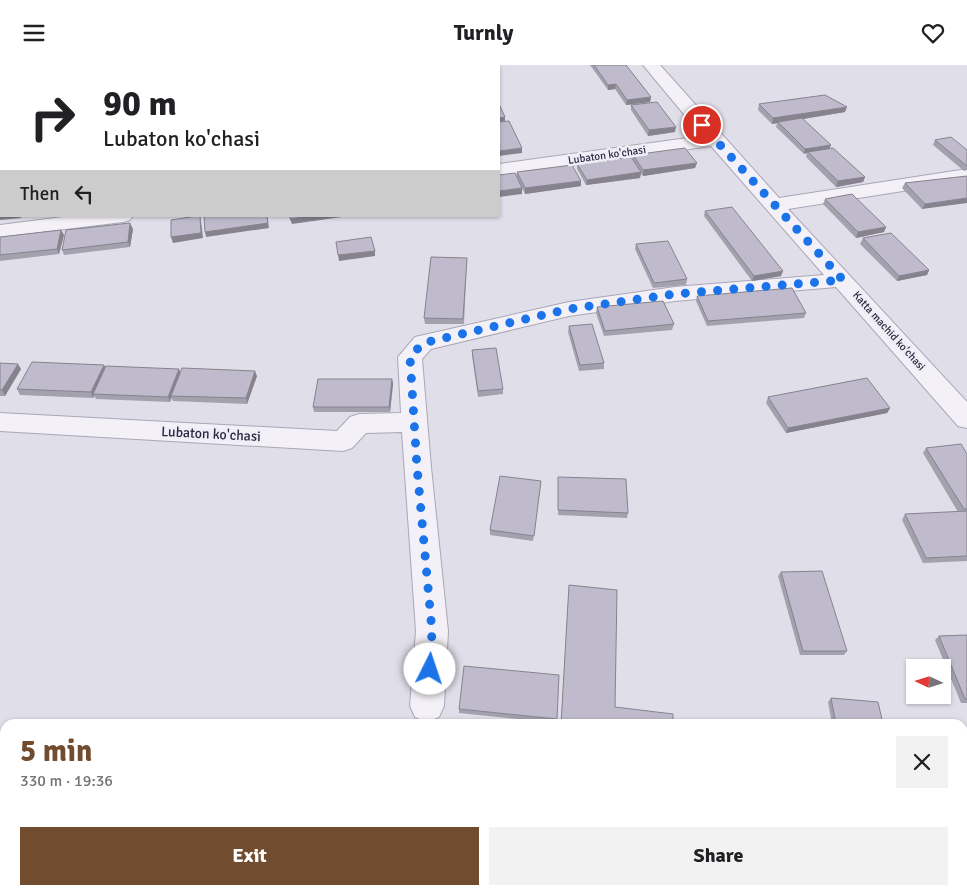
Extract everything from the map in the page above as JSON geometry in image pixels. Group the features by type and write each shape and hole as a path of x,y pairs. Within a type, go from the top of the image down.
{"street":[{"name":"Katta machid ko'chasi","path":"651,65 715,140 967,419"},
{"name":"Lubaton ko'chasi","path":"500,170 715,140"},
{"path":"775,205 967,175"},
{"path":"0,231 115,217"},
{"path":"427,706 432,631 410,357 423,343 569,309 675,294 843,280"},
{"name":"Lubaton ko'chasi","path":"0,422 343,441 359,425 414,422"}],"building":[{"path":"594,65 626,65 651,97 627,100 616,84 608,85"},
{"path":"825,95 847,107 773,118 759,104"},
{"path":"657,102 676,127 649,130 631,105"},
{"path":"500,106 505,117 500,118"},
{"path":"802,118 831,145 805,149 778,122"},
{"path":"509,121 522,148 500,151 500,122"},
{"path":"951,137 967,150 967,166 935,140"},
{"path":"685,148 697,163 643,170 633,155"},
{"path":"833,148 865,177 838,181 808,152"},
{"path":"631,157 641,172 587,180 577,164"},
{"path":"572,165 581,181 525,188 517,172"},
{"path":"515,173 522,188 500,191 500,175"},
{"path":"967,176 967,198 925,204 905,183"},
{"path":"852,194 886,227 858,232 825,199"},
{"path":"732,207 783,271 754,276 705,211"},
{"path":"200,217 201,233 171,237 171,220"},
{"path":"204,217 267,217 268,223 205,232"},
{"path":"130,223 128,242 62,250 66,230"},
{"path":"61,230 57,249 0,255 0,237"},
{"path":"891,233 929,270 899,276 863,238"},
{"path":"371,237 375,251 338,255 336,242"},
{"path":"668,241 687,279 654,283 636,244"},
{"path":"431,257 467,258 463,319 424,318"},
{"path":"792,288 806,313 708,321 697,296"},
{"path":"663,301 674,324 605,331 597,307"},
{"path":"592,324 604,363 580,365 569,326"},
{"path":"496,348 503,389 478,391 472,350"},
{"path":"32,362 104,365 91,392 17,389"},
{"path":"0,363 18,364 2,390 0,390"},
{"path":"106,366 179,369 168,397 93,394"},
{"path":"182,368 255,371 246,398 171,396"},
{"path":"867,378 890,408 788,428 768,397"},
{"path":"318,379 392,379 389,407 313,407"},
{"path":"961,444 967,454 967,509 964,509 926,448"},
{"path":"500,476 541,481 534,536 490,530"},
{"path":"558,477 626,479 628,513 558,510"},
{"path":"967,511 967,556 926,558 905,514"},
{"path":"822,571 847,651 803,651 781,572"},
{"path":"569,585 617,590 615,707 673,714 673,719 561,719"},
{"path":"967,635 967,699 965,699 951,665 951,659 948,659 939,636"},
{"path":"464,666 559,675 557,719 459,709"},
{"path":"831,698 878,702 882,719 835,719"}],"route":[{"path":"430,669 432,631 417,467 410,357 423,343 482,331 569,309 675,294 843,280 702,125"}]}
